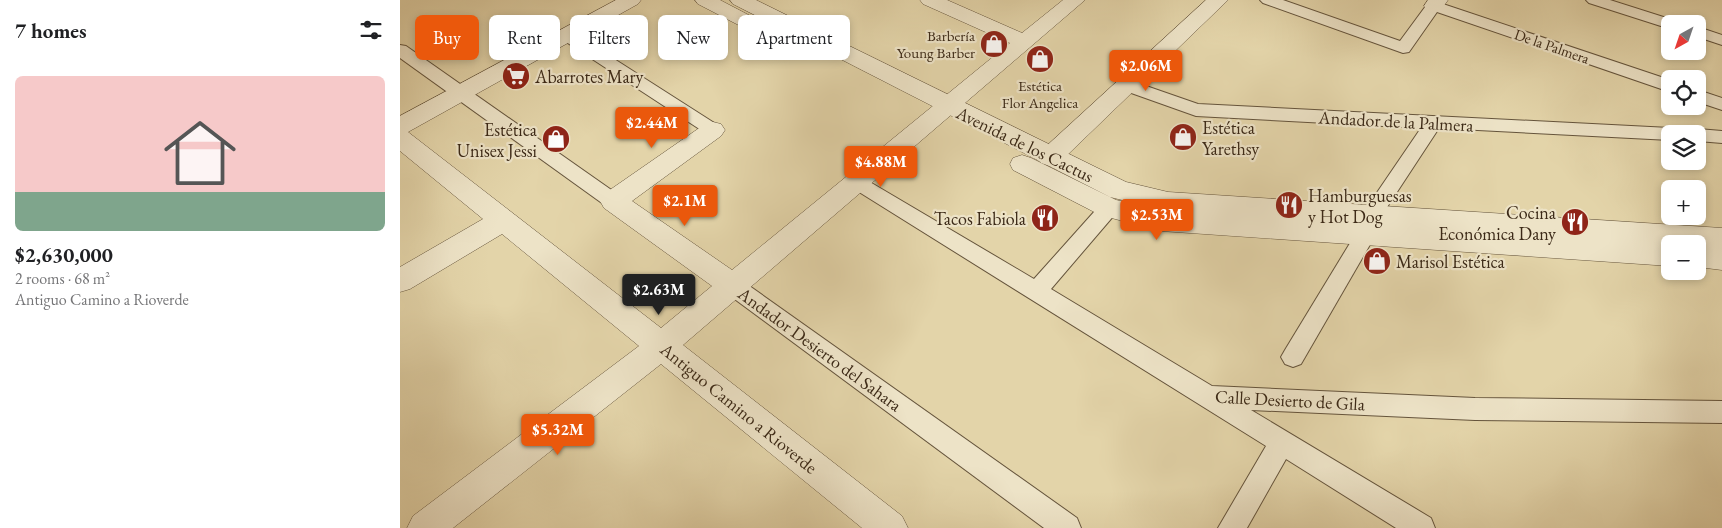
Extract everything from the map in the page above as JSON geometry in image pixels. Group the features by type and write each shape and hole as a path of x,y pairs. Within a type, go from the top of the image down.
{"street":[{"path":"400,126 631,0"},
{"name":"Avenida de los Cactus","path":"705,0 941,112 1050,157 1119,190 1168,202 1368,226"},
{"name":"Avenida de los Cactus","path":"740,0 1109,208 1161,221 1368,226 1468,232 1722,238"},
{"path":"425,528 661,346 1075,0"},
{"path":"1050,157 1218,0"},
{"path":"1268,0 1403,48 1436,3"},
{"path":"1594,0 1661,21"},
{"path":"935,1 1024,42"},
{"name":"De la Palmera","path":"1436,3 1661,83"},
{"path":"566,35 713,130 613,201"},
{"path":"1706,35 1722,40"},
{"name":"Andador Desierto del Sahara","path":"400,50 733,286 1067,528"},
{"name":"Andador de la Palmera","path":"1126,85 1196,110 1661,134"},
{"path":"1706,99 1722,104"},
{"path":"1293,357 1368,226 1433,123"},
{"path":"1706,136 1722,137"},
{"name":"Antiguo Camino a Rioverde","path":"400,138 661,346 879,525"},
{"name":"Calle Desierto de Gila","path":"858,182 1210,397 1475,409 1722,412"},
{"path":"1036,291 1109,208"},
{"path":"400,281 503,220"},
{"name":"Avenida de los Cactus","path":"1468,232 1661,253"},
{"path":"1706,257 1722,259"},
{"path":"1210,397 1421,528"},
{"path":"1232,528 1282,442"}],"place":[{"name":"Barbería Young Barber","path":"994,44"},
{"name":"Estética Flor Angelica","path":"1040,59"},
{"name":"Abarrotes Mary","path":"516,76"},
{"name":"Estética Yarethsy","path":"1183,137"},
{"name":"Estética Unisex Jessi","path":"556,139"},
{"name":"Hamburguesas y Hot Dog","path":"1289,205"},
{"name":"Tacos Fabiola","path":"1045,218"},
{"name":"Cocina Económica Dany","path":"1575,222"},
{"name":"Marisol Estética","path":"1377,261"}]}
